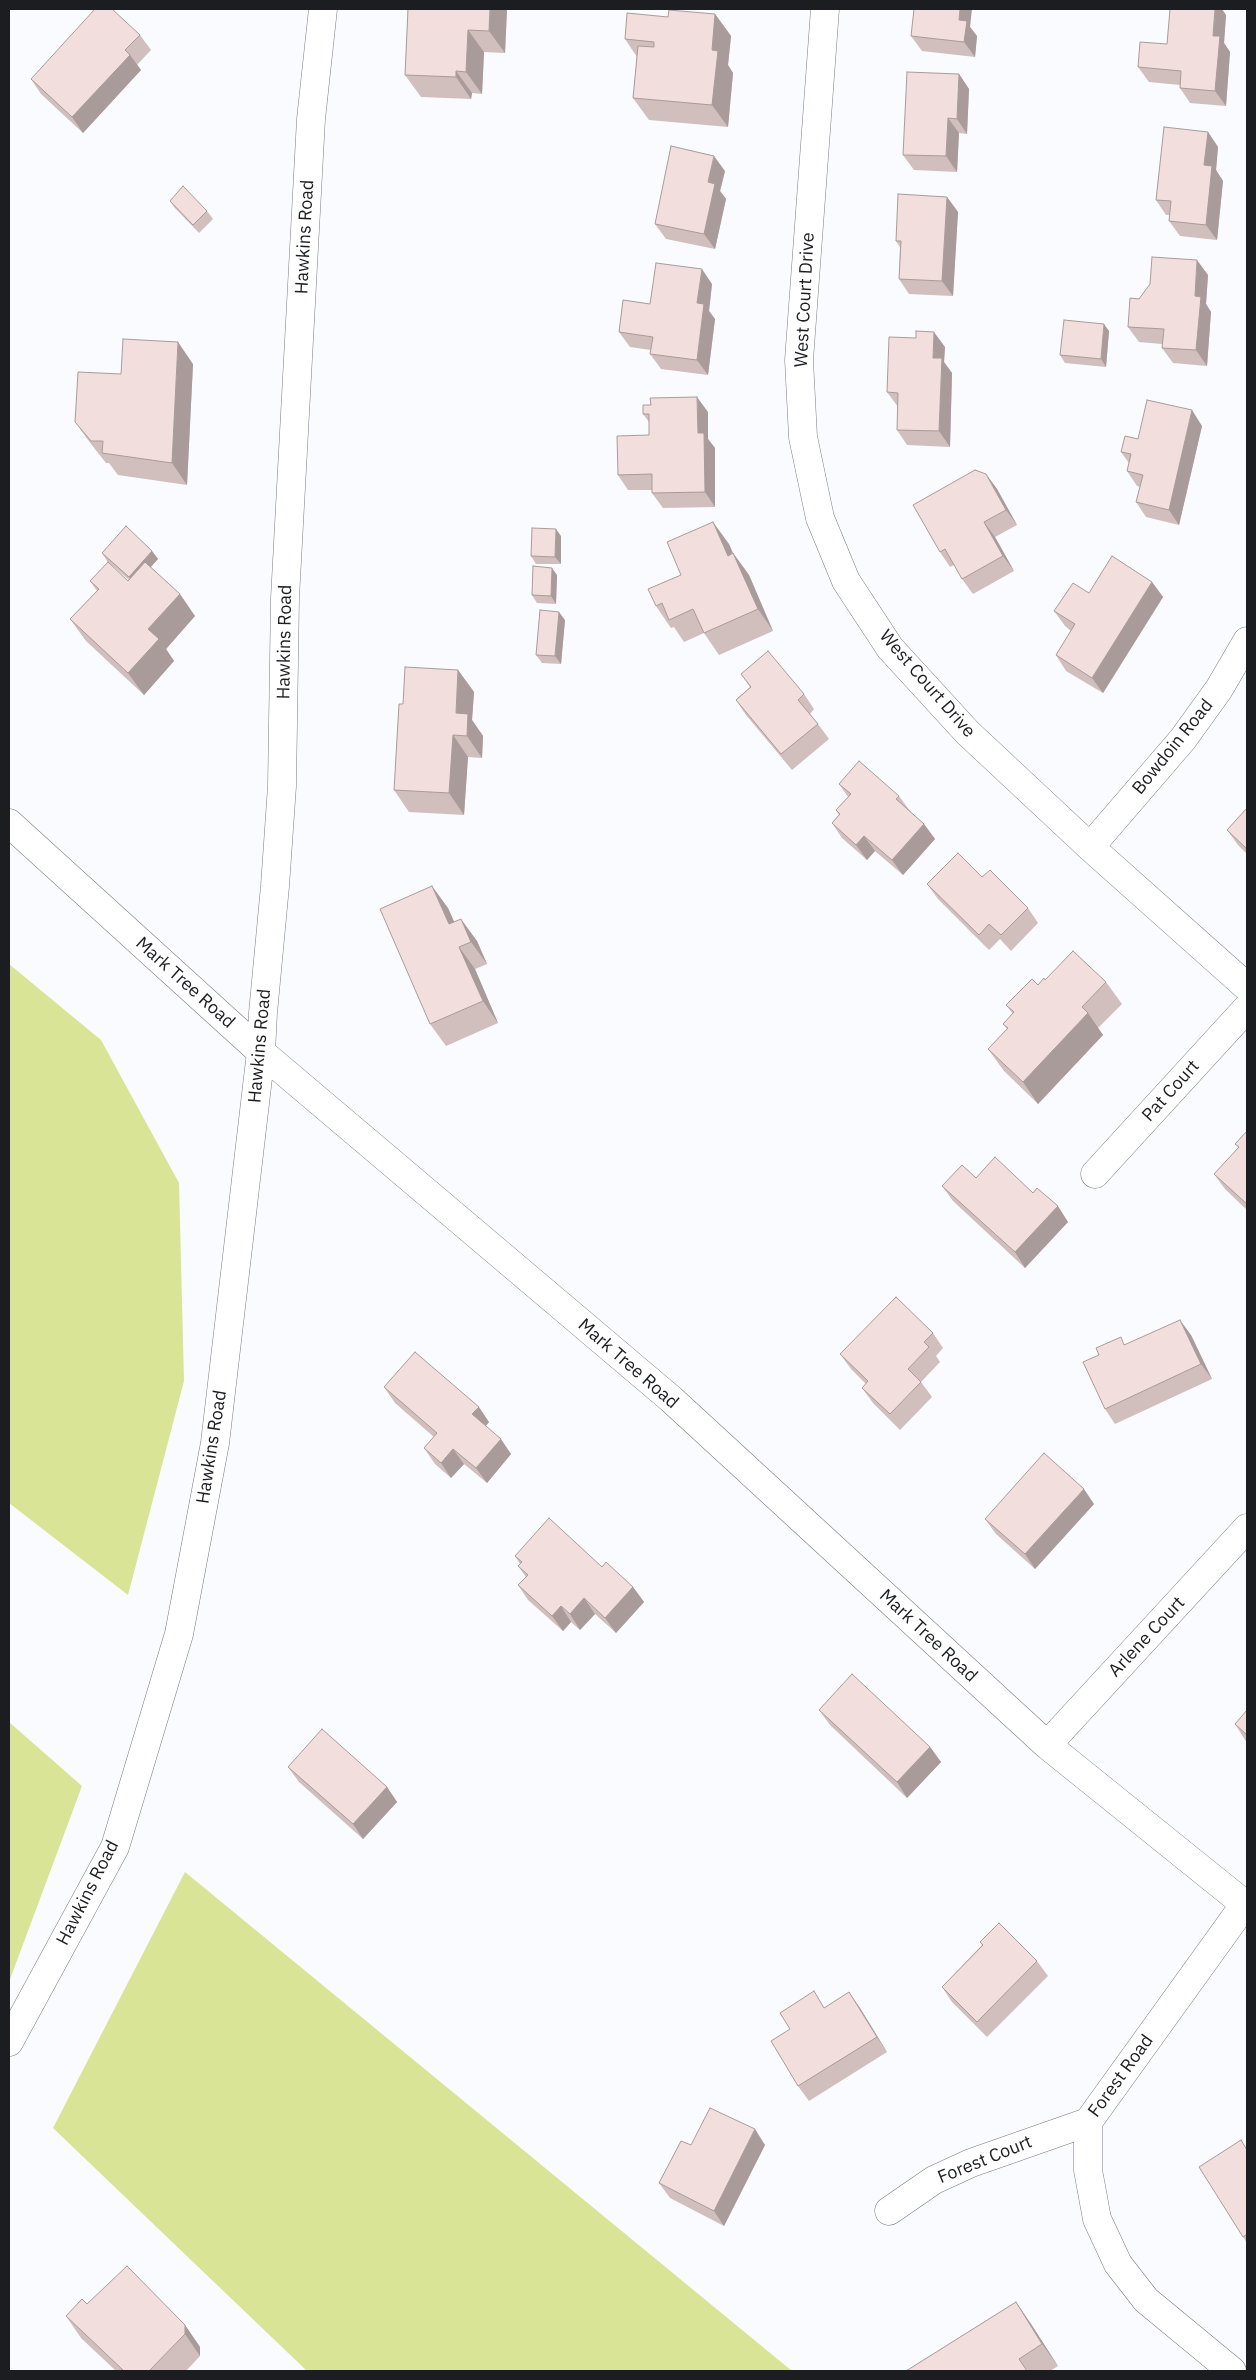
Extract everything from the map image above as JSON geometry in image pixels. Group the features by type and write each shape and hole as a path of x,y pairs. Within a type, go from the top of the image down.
{"street":[{"name":"Hawkins Road","path":"9,2042 115,1846 179,1634 215,1443 261,1052 282,786 285,598 311,119 323,9"},
{"name":"West Court Drive","path":"825,9 799,360 804,438 820,518 846,581 890,648 968,733 1090,847 1247,987"},
{"name":"Bowdoin Road","path":"1090,847 1183,740 1219,689 1247,641"},
{"name":"Mark Tree Road","path":"9,823 261,1052 671,1400 1047,1745 1246,1905"},
{"name":"Pat Court","path":"1096,1174 1247,1008"},
{"name":"Arlene Court","path":"1047,1745 1247,1528"},
{"name":"Forest Road","path":"1232,2371 1146,2300 1118,2264 1097,2219 1088,2170 1088,2122 1246,1905"},
{"name":"Forest Court","path":"889,2211 934,2180 971,2162 1088,2122"}],"green space":[{"path":"9,964 101,1040 179,1183 184,1381 128,1595 9,1503"},
{"path":"9,1722 82,1786 9,1982"},
{"path":"185,1872 792,2371 307,2371 53,2128"}],"building":[{"path":"95,9 112,9 140,35 125,50 130,55 72,117 31,79"},
{"path":"408,9 490,9 489,31 468,30 466,72 456,71 456,77 405,75"},
{"path":"914,9 960,9 959,20 967,21 964,42 911,36"},
{"path":"1170,9 1215,9 1213,36 1220,36 1215,91 1180,88 1181,71 1138,67 1140,42 1167,44"},
{"path":"669,10 715,14 712,50 718,51 712,105 633,98 638,46 654,47 654,42 625,39 627,13 668,17"},
{"path":"907,72 959,74 957,119 948,118 946,156 903,155"},
{"path":"1164,127 1208,132 1204,165 1212,166 1206,225 1169,221 1171,201 1156,200"},
{"path":"671,146 714,156 708,182 715,184 704,234 655,224"},
{"path":"183,186 207,211 193,225 170,201"},
{"path":"898,194 947,197 942,281 899,279 901,241 896,241"},
{"path":"1152,257 1197,260 1195,296 1201,297 1196,350 1162,348 1164,329 1128,327 1130,298 1139,299 1150,284"},
{"path":"656,263 702,269 697,303 704,304 697,360 650,354 653,337 619,332 623,300 650,304"},
{"path":"1064,320 1104,324 1101,359 1060,355"},
{"path":"916,331 934,332 933,358 942,358 939,431 897,430 898,393 887,392 889,337 916,338"},
{"path":"123,339 178,342 172,463 102,453 103,441 91,441 75,422 78,372 121,374"},
{"path":"697,397 698,433 704,433 705,492 652,493 652,474 618,475 617,436 649,435 649,414 643,414 643,405 651,405 650,398"},
{"path":"1147,400 1192,410 1169,510 1136,502 1143,475 1127,471 1131,454 1121,452 1125,436 1138,439"},
{"path":"975,470 986,474 1006,510 984,522 1003,556 962,579 945,549 940,552 913,505"},
{"path":"713,522 728,556 733,553 758,609 704,633 693,609 669,620 662,603 656,606 648,589 681,575 667,542"},
{"path":"126,526 152,551 129,577 102,553"},
{"path":"532,528 556,529 555,557 531,556"},
{"path":"1112,556 1152,582 1092,678 1056,655 1075,624 1054,611 1073,583 1089,593"},
{"path":"108,562 128,581 145,562 180,594 148,629 159,639 128,673 70,619 99,589 90,581"},
{"path":"533,566 552,568 551,596 532,595"},
{"path":"540,610 559,612 555,656 536,655"},
{"path":"768,651 804,694 798,700 818,724 781,754 736,700 751,687 741,674"},
{"path":"405,667 458,670 456,713 468,714 467,736 453,735 449,793 394,790 399,704 403,704"},
{"path":"859,761 899,796 896,799 924,824 892,860 864,836 856,845 832,823 840,814 836,810 851,794 839,784"},
{"path":"1247,808 1247,849 1227,830"},
{"path":"958,853 982,877 990,870 1028,908 1001,935 989,924 979,935 927,884"},
{"path":"432,886 449,924 461,919 471,942 459,947 483,1001 430,1024 380,909"},
{"path":"1073,951 1106,982 1082,1007 1088,1013 1023,1082 988,1049 1008,1028 1003,1024 1014,1012 1006,1005 1032,979 1038,985 1044,978 1045,980"},
{"path":"1247,1131 1247,1204 1214,1174 1239,1147 1235,1144"},
{"path":"995,1157 1033,1193 1037,1188 1058,1206 1015,1252 942,1186 962,1165 976,1178"},
{"path":"896,1297 933,1333 924,1342 929,1347 908,1369 921,1382 890,1414 862,1388 868,1381 840,1354"},
{"path":"1180,1320 1201,1364 1105,1409 1083,1362 1099,1355 1096,1348 1121,1337 1124,1345"},
{"path":"415,1352 479,1407 472,1414 501,1439 476,1468 453,1449 441,1463 424,1448 437,1433 384,1387"},
{"path":"1044,1453 1084,1489 1025,1554 985,1519"},
{"path":"549,1518 602,1567 606,1562 633,1587 605,1618 584,1598 570,1614 561,1606 552,1616 518,1585 528,1575 518,1566 522,1562 515,1556"},
{"path":"852,1674 930,1747 897,1782 819,1710"},
{"path":"1247,1710 1247,1735 1235,1724"},
{"path":"322,1729 387,1787 353,1824 288,1767"},
{"path":"999,1923 1037,1961 977,2022 942,1987 983,1945 980,1942"},
{"path":"814,1991 824,2008 849,1992 877,2037 798,2086 771,2041 790,2029 780,2013"},
{"path":"710,2108 755,2129 714,2211 659,2183 681,2141 691,2145"},
{"path":"1241,2140 1247,2150 1247,2234 1243,2237 1199,2167"},
{"path":"127,2266 185,2325 185,2334 149,2371 124,2371 66,2316 82,2299 87,2304"},
{"path":"1016,2302 1042,2344 1019,2359 1027,2371 906,2371"}]}
